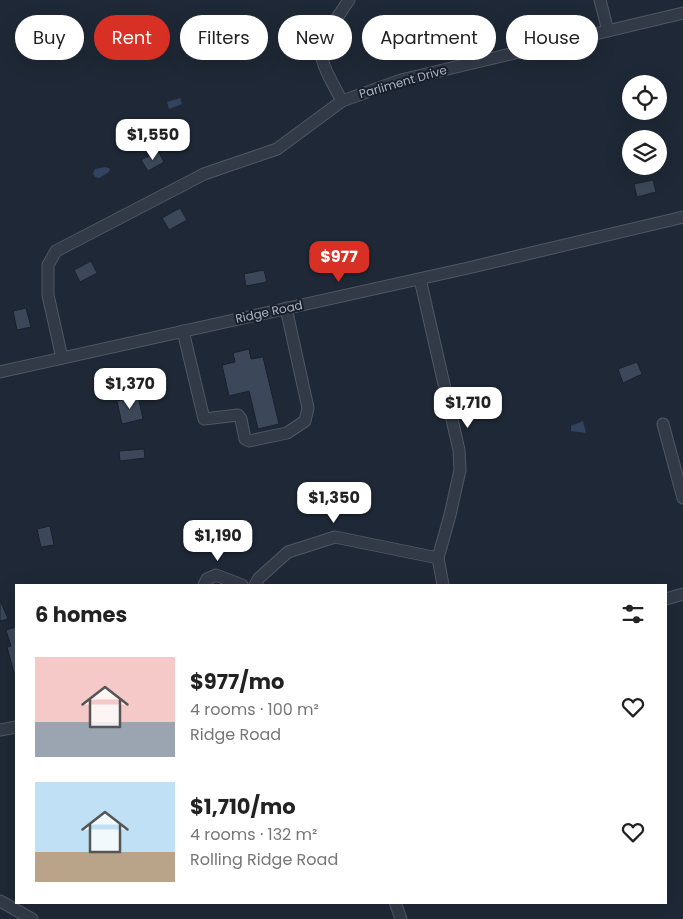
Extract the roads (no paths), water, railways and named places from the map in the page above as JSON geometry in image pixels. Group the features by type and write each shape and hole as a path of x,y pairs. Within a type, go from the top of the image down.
{"street":[{"path":"342,101 322,66 319,52 324,37 349,0"},
{"path":"600,0 608,31"},
{"name":"Parliment Drive","path":"62,358 48,295 48,265 56,251 204,174 276,149 342,101 401,80 683,13"},
{"name":"Ridge Road","path":"0,372 420,279 683,217"},
{"path":"420,279 460,470 438,558 443,584"},
{"path":"183,331 204,419 238,415 241,419 245,438 249,441 287,433 305,421 308,408 286,308"},
{"path":"663,424 683,498"},
{"path":"256,584 259,578 288,552 335,537 438,558"},
{"path":"204,584 207,579 216,575 239,584"},
{"path":"667,599 683,594"},
{"path":"0,730 15,727"},
{"path":"0,901 32,919"},
{"path":"396,904 401,919"}],"water":[{"path":"180,98 182,104 169,109 167,102"},
{"path":"106,167 110,169 109,172 99,178 95,177 93,173 95,169"},
{"path":"583,421 586,433 571,431 571,426"}]}
